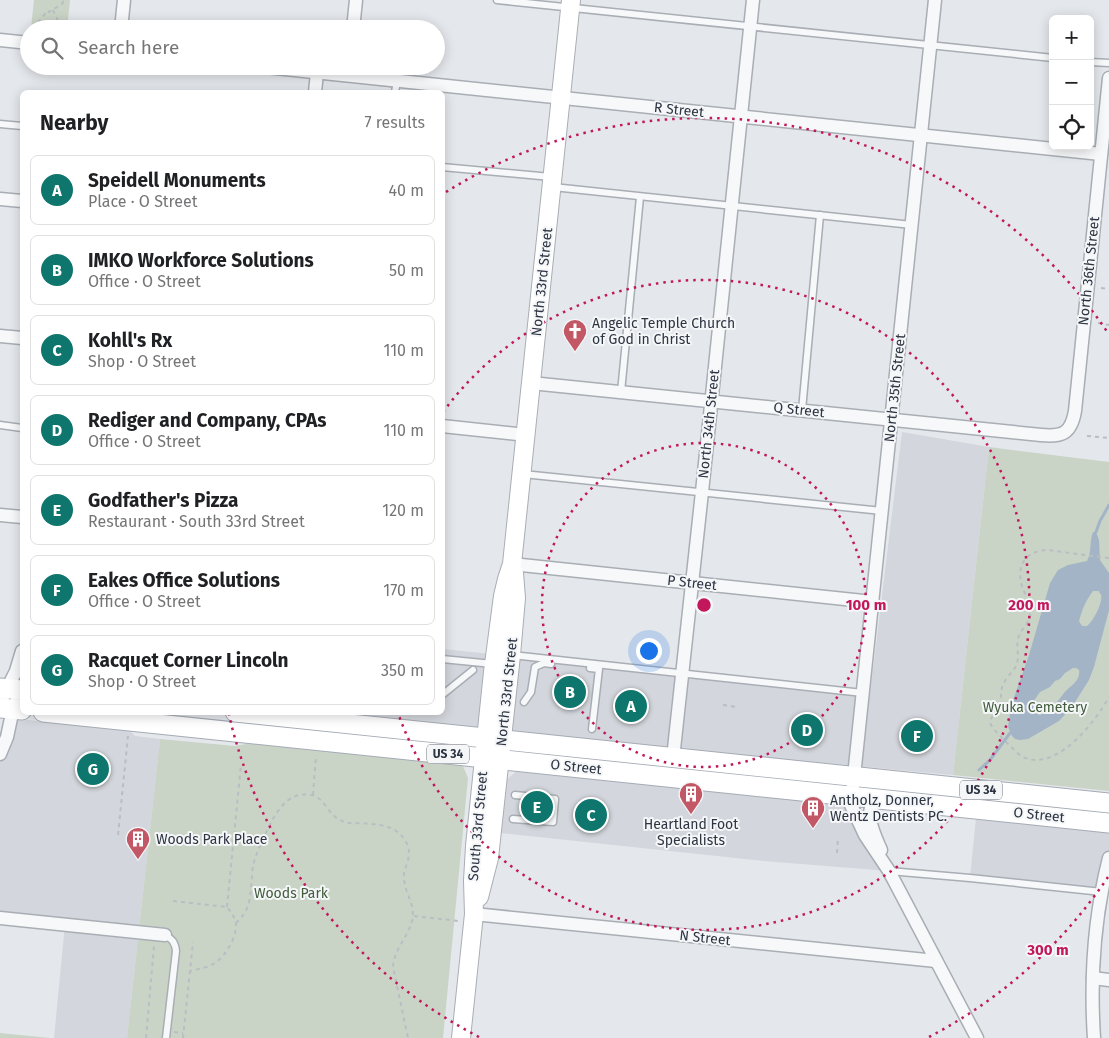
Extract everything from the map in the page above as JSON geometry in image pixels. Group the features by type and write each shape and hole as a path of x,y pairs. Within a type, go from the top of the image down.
{"main road":[{"name":"North 33rd Street","path":"492,759 494,739 494,664 503,596 512,564 570,4"},
{"name":"North 33rd Street","path":"494,739 511,655 516,598 512,564"},
{"name":"O Street","path":"72,715 1109,823"},
{"name":"O Street","path":"275,715 336,719 494,739 1109,803"},
{"name":"South 33rd Street","path":"461,1038 467,917 473,881 475,846 492,759"}],"street":[{"path":"122,20 124,0"},
{"path":"354,20 356,0"},
{"name":"North 34th Street","path":"673,758 753,0"},
{"name":"North 35th Street","path":"888,871 865,835 852,807 852,796 935,0"},
{"path":"0,40 20,42"},
{"path":"315,90 317,75"},
{"name":"R Street","path":"362,75 396,86 561,98 1101,154"},
{"name":"North 36th Street","path":"1066,432 1072,424 1075,411 1109,78"},
{"path":"0,199 20,201"},
{"path":"0,336 20,338"},
{"name":"Q Street","path":"531,382 1041,435 1055,436 1066,432"},
{"path":"445,426 526,435"},
{"path":"0,515 20,517"},
{"name":"P Street","path":"512,564 873,602"},
{"path":"0,754 7,737 16,671 20,658"},
{"path":"880,799 871,808 870,818 888,871 976,1038"},
{"path":"1094,1038 1092,978 1095,938 1109,858"},
{"name":"N Street","path":"467,917 936,961"},
{"path":"0,918 160,934"},
{"path":"1092,978 1109,980"}],"lane":[{"path":"497,0 570,4 750,26 1049,58"},
{"path":"1094,62 1109,64"},
{"path":"0,124 20,126"},
{"path":"445,167 552,182 640,197 912,225"},
{"path":"621,392 640,197"},
{"path":"802,410 820,215"},
{"path":"0,426 20,428"},
{"path":"522,474 882,511"},
{"path":"511,655 863,693"},
{"path":"445,659 494,664"},
{"path":"524,702 531,692 535,667 544,663 599,669 592,729"},
{"path":"445,693 473,670"},
{"path":"513,819 553,822 556,799 515,795"},
{"path":"888,871 1102,892"},
{"path":"160,934 171,938 175,944 176,951 166,1038"}],"path":[{"path":"40,20 48,10 49,12 53,10 62,4 64,0"},
{"path":"53,10 58,20"},
{"path":"1101,288 1109,289"},
{"path":"1098,324 1109,325"},
{"path":"1087,436 1109,438"},
{"path":"1108,557 1047,550 1030,553 1024,560 1021,568 1021,582 1029,603 1029,619 1018,639 1018,660 1016,666 1004,681 999,705 990,723 1023,757 1037,760 1060,752 1085,731 1104,707 1109,697"},
{"path":"723,705 736,706"},
{"path":"118,836 128,736"},
{"path":"313,795 316,754"},
{"path":"227,907 241,764"},
{"path":"190,971 214,964 225,955 231,944 236,923 247,908 255,857 279,808 297,795 313,795 320,798 333,815 340,820 387,826 398,831 409,848 404,878 414,916 410,928 393,960 408,1038"},
{"path":"837,853 838,837"},
{"path":"173,901 227,907 233,914 236,923"},
{"path":"414,916 467,917"},
{"path":"146,1038 160,934"},
{"path":"183,1038 193,942"},
{"path":"172,1032 183,1033"}],"shaded area":[{"path":"902,432 989,447 953,775 338,715 445,715 445,649 870,694"},
{"path":"28,720 130,731 135,736 160,739 127,1038 54,1038 65,924 0,918 0,754 11,721"},
{"path":"517,771 851,805 889,871 764,861 501,833 506,780"},
{"path":"976,818 1109,832 1109,894 970,878"}],"green space":[{"path":"34,0 70,0 68,20 32,20"},
{"name":"Wyuka Cemetery","path":"989,447 1109,462 1109,791 953,775"},
{"name":"Woods Park","path":"160,739 235,746 252,743 463,766 468,778 443,1038 127,1038"},
{"path":"0,1033 50,1038 0,1038"}],"water":[{"path":"1093,532 1096,532 1099,540 1100,560 1109,573 1109,610 1094,667 1089,680 1072,707 1059,721 1028,739 1015,739 1008,727 1011,706 1029,655 1050,583 1058,570 1068,565 1087,561","holes":["1093,591 1099,591 1101,595 1100,603 1092,621 1087,626 1082,626 1079,621 1080,617","1073,668 1079,670 1078,677 1054,706 1040,715 1033,712 1035,699 1040,692 1050,687"]}],"waterway":[{"path":"1096,532 1109,505"},
{"path":"979,770 990,760 1010,733"}],"place":[{"name":"Angelic Temple Church of God in Christ","path":"575,352"},
{"name":"IMKO Workforce Solutions","path":"570,692"},
{"name":"Speidell Monuments","path":"631,706"},
{"name":"Rediger and Company, CPAs","path":"807,730"},
{"name":"Eakes Office Solutions","path":"917,736"},
{"name":"Racquet Corner Lincoln","path":"93,769"},
{"name":"Godfather's Pizza","path":"537,807"},
{"name":"Kohll's Rx","path":"591,815"},
{"name":"Heartland Foot Specialists","path":"691,815"},
{"name":"Antholz, Donner, Wentz Dentists PC.","path":"813,829"},
{"name":"Woods Park Place","path":"138,860"}]}
